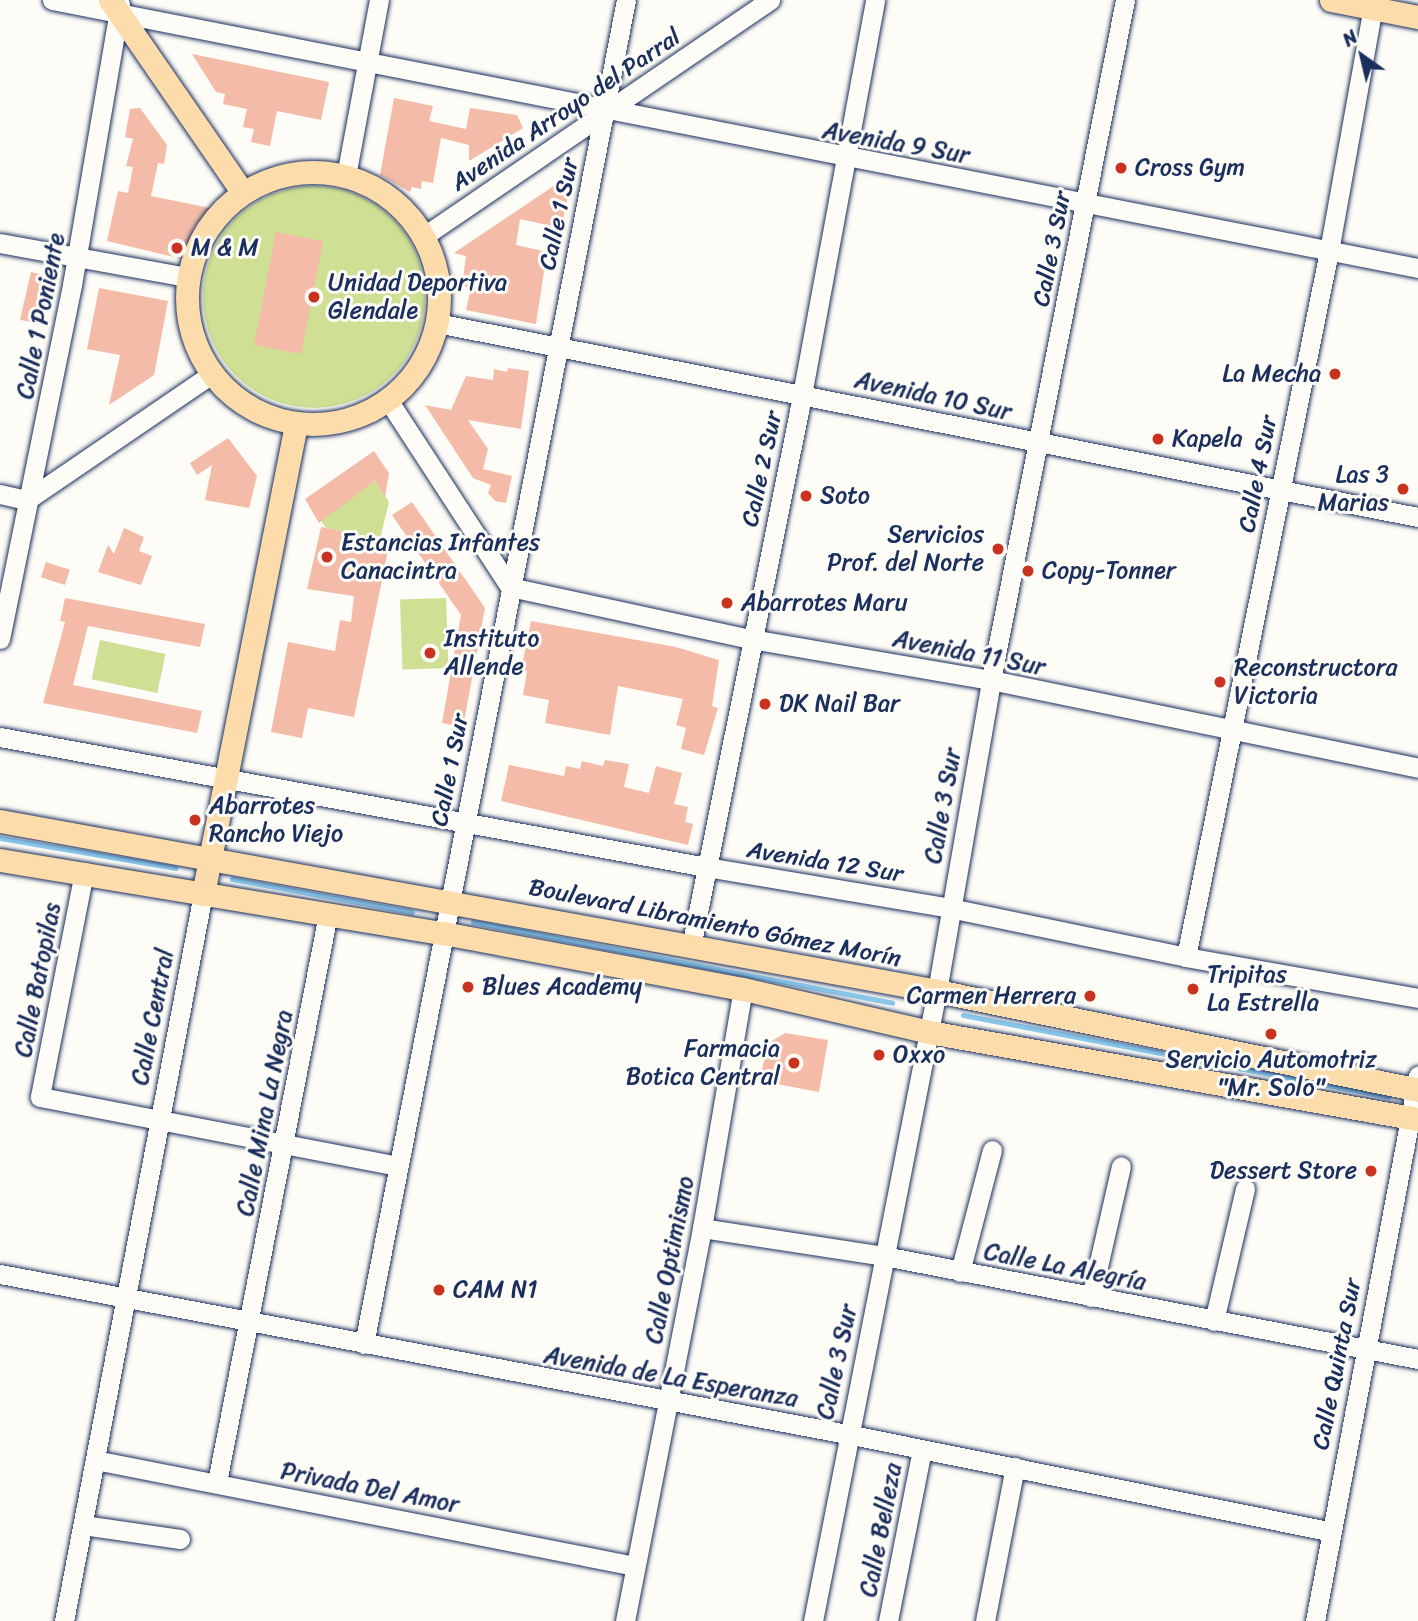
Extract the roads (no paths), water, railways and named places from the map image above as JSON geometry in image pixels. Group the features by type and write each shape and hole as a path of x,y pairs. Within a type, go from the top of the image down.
{"main road":[{"path":"1331,0 1373,4 1418,17"},
{"path":"116,4 243,193"},
{"path":"303,172 346,176 377,189 404,209 424,236 440,293 437,323 416,370 388,400 339,421 296,423 249,407 212,374 195,344 187,312 188,277 198,244 217,216 243,193 282,176 303,172"},
{"name":"Calle Central","path":"203,894 296,423"},
{"name":"Boulevard Libramiento Gómez Morín","path":"0,821 450,900 937,991 1417,1085"},
{"path":"0,860 443,933 743,989 929,1032 1414,1118"}],"street":[{"name":"Avenida 9 Sur","path":"52,0 116,4 606,112 846,159 1086,201 1418,268"},
{"path":"346,176 379,0"},
{"name":"Calle 1 Sur","path":"364,1345 626,0"},
{"name":"Avenida Arroyo del Parral","path":"424,236 770,0"},
{"name":"Calle 2 Sur","path":"691,947 802,393 875,0"},
{"name":"Calle 3 Sur","path":"813,1621 847,1434 937,991 990,680 1125,0"},
{"name":"Calle 1 Poniente","path":"0,639 77,259 116,4"},
{"name":"Calle 4 Sur","path":"1186,957 1234,733 1279,490 1329,251 1373,4"},
{"path":"0,243 188,277"},
{"name":"Avenida 10 Sur","path":"437,323 556,349 802,393 1038,443 1418,517"},
{"path":"0,494 27,500 212,374"},
{"path":"388,400 510,587"},
{"name":"Avenida 11 Sur","path":"510,587 751,639 990,680 1234,733 1418,768"},
{"name":"Avenida 12 Sur","path":"0,737 706,867 950,908 1186,957 1418,998"},
{"name":"Calle Batopilas","path":"84,872 40,1097 160,1120"},
{"name":"Calle Central","path":"64,1621 203,894"},
{"name":"Calle Mina La Negra","path":"217,1482 328,914"},
{"name":"Calle Optimismo","path":"625,1621 702,1228 743,989"},
{"name":"Calle Quinta Sur","path":"1315,1621 1363,1349 1414,1118 1417,1085"},
{"path":"160,1120 398,1166"},
{"path":"960,1272 992,1150"},
{"path":"1091,1297 1121,1166"},
{"path":"1214,1321 1245,1189"},
{"name":"Calle La Alegría","path":"702,1228 884,1256 1418,1359"},
{"name":"Avenida de La Esperanza","path":"0,1274 364,1345 847,1434 1331,1532"},
{"name":"Calle Belleza","path":"888,1621 922,1449"},
{"name":"Privada Del Amor","path":"95,1460 635,1566"},
{"path":"985,1621 1015,1468"},
{"path":"82,1525 180,1539"}],"waterway":[{"path":"0,838 175,868"},
{"path":"232,879 412,912"},
{"path":"473,922 892,1003"},
{"path":"963,1015 1388,1097"}],"place":[{"name":"Cross Gym","path":"1121,168"},
{"name":"M & M","path":"177,248"},
{"name":"Unidad Deportiva Glendale","path":"314,297"},
{"name":"La Mecha","path":"1335,374"},
{"name":"Kapela","path":"1158,439"},
{"name":"Las 3 Marias","path":"1403,489"},
{"name":"Soto","path":"806,496"},
{"name":"Servicios Prof. del Norte","path":"998,549"},
{"name":"Estancias Infantes Canacintra","path":"327,557"},
{"name":"Copy-Tonner","path":"1028,571"},
{"name":"Abarrotes Maru","path":"727,603"},
{"name":"Instituto Allende","path":"430,653"},
{"name":"Reconstructora Victoria","path":"1220,682"},
{"name":"DK Nail Bar","path":"765,704"},
{"name":"Abarrotes Rancho Viejo","path":"195,820"},
{"name":"Blues Academy","path":"468,987"},
{"name":"Tripitas La Estrella","path":"1193,989"},
{"name":"Carmen Herrera","path":"1090,996"},
{"name":"Servicio Automotriz \"Mr. Solo\"","path":"1271,1034"},
{"name":"Oxxo","path":"879,1055"},
{"name":"Farmacia Botica Central","path":"794,1063"},
{"name":"Dessert Store","path":"1371,1171"},
{"name":"CAM N1","path":"439,1290"}]}
